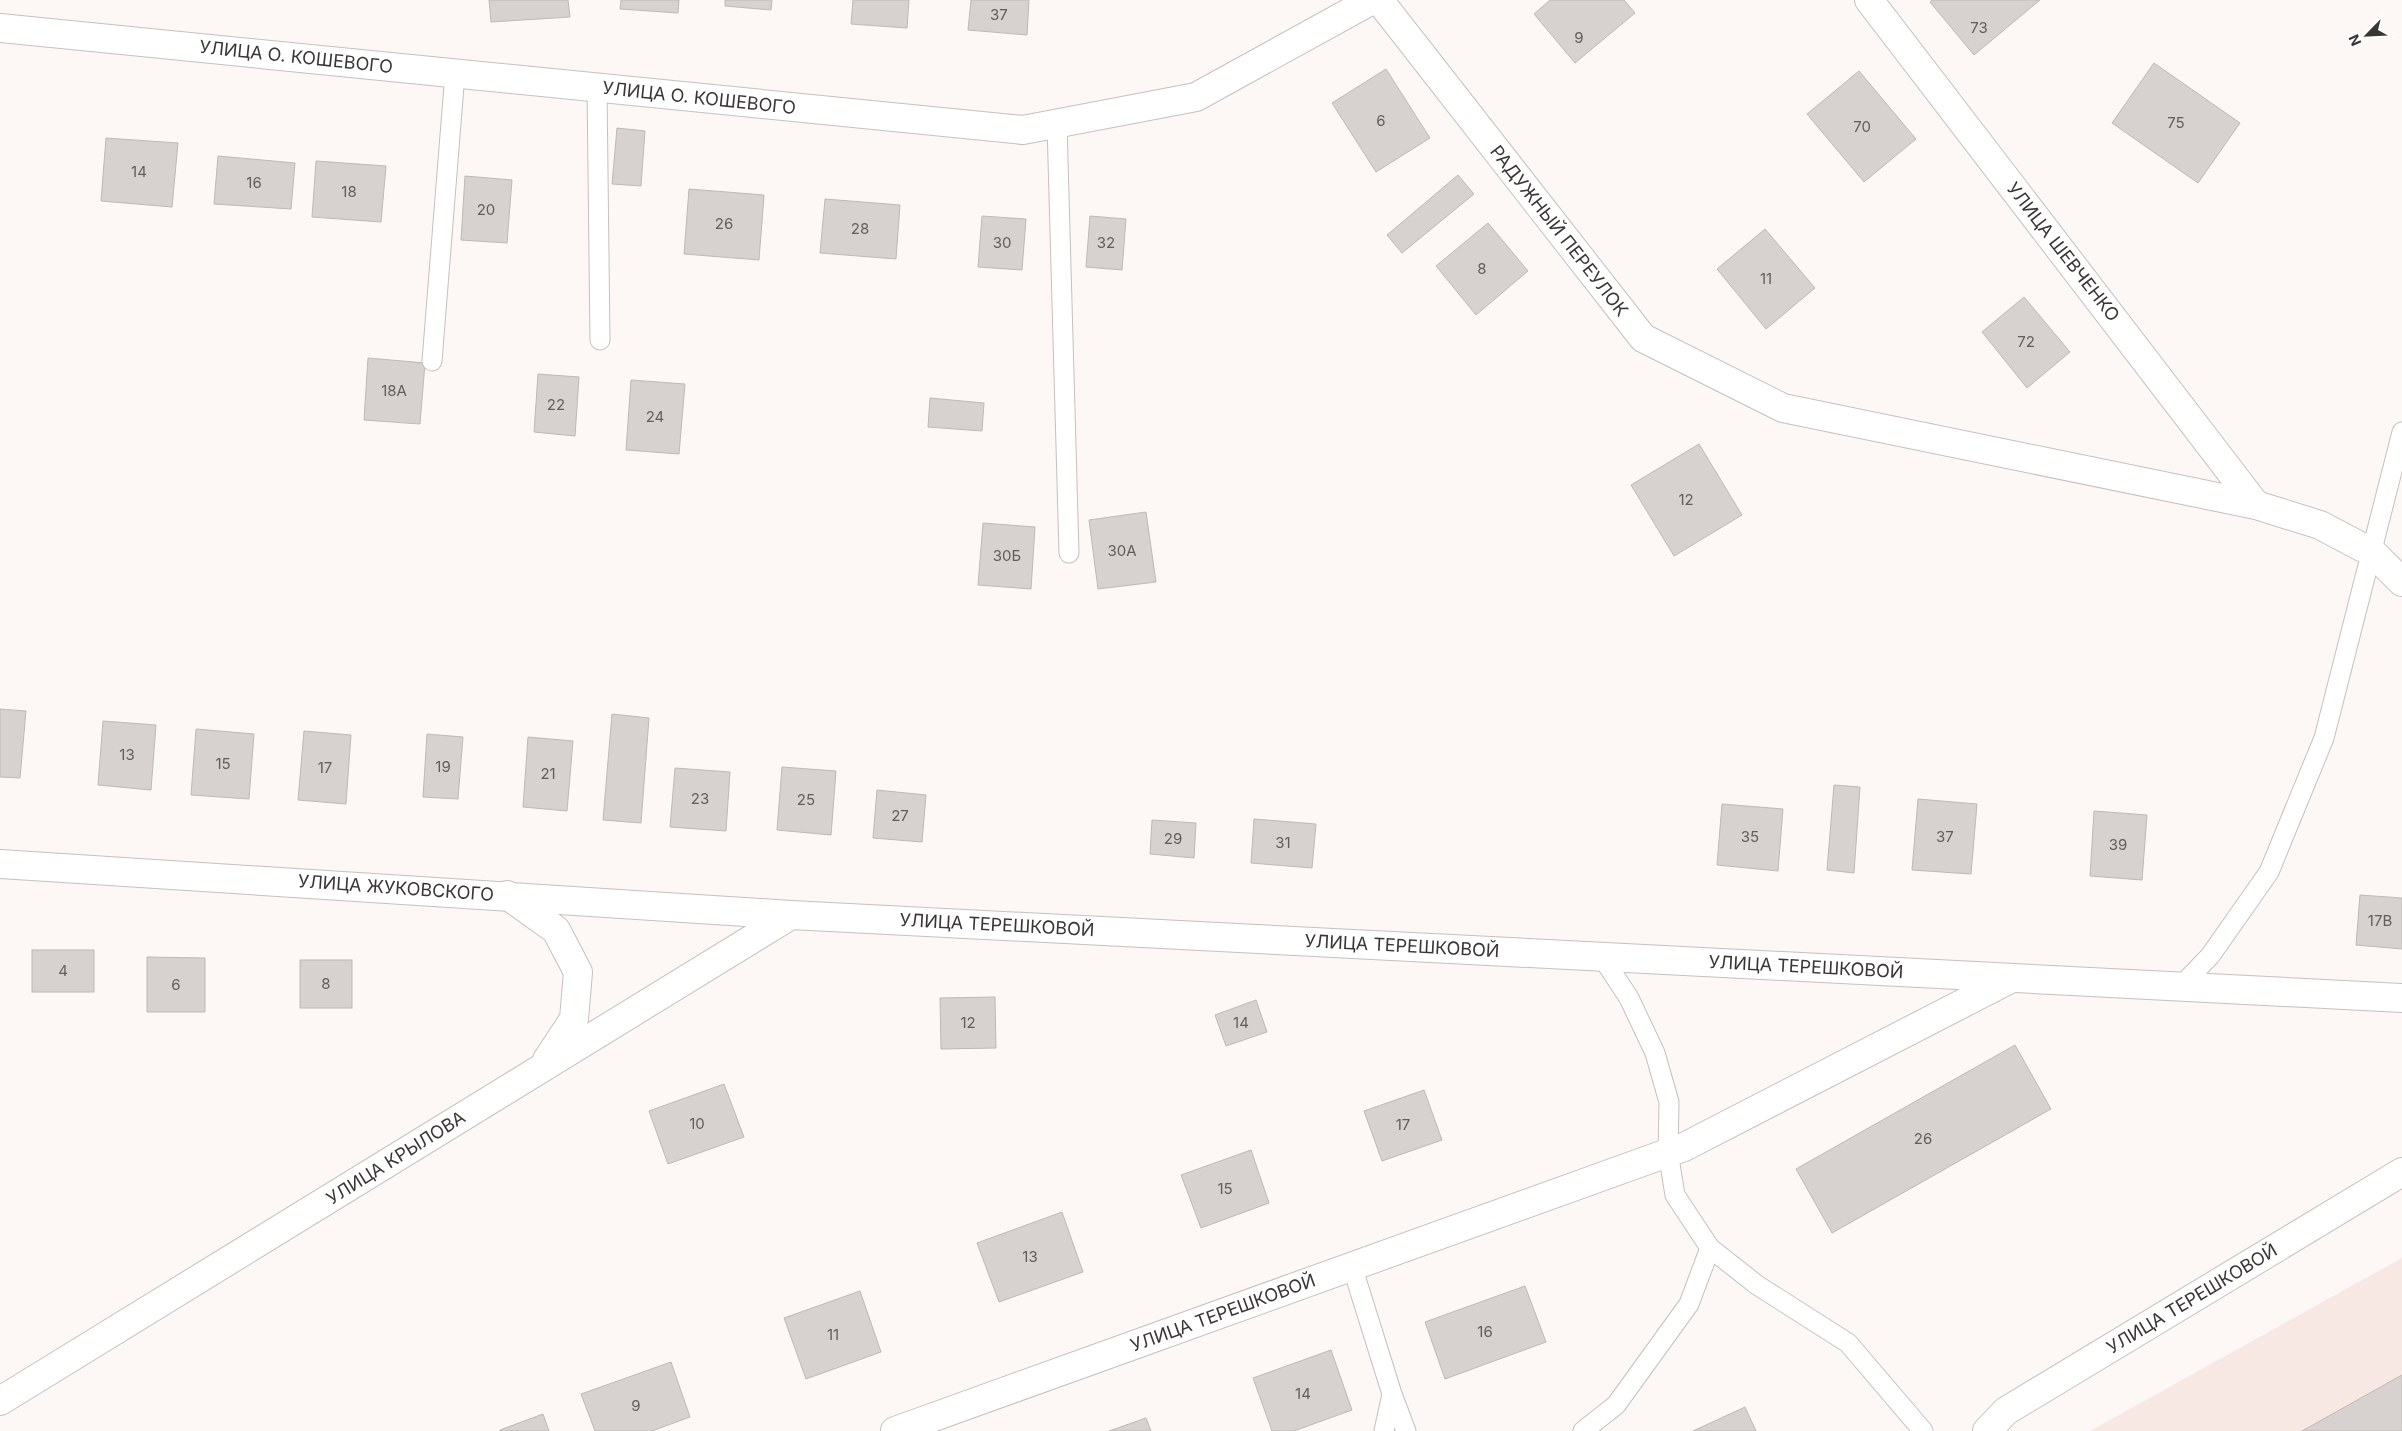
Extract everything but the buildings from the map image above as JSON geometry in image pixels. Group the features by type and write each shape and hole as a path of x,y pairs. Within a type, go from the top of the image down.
{"street":[{"name":"УЛИЦА О. КОШЕВОГО","path":"0,28 1023,130 1196,97 1372,0"},
{"name":"РАДУЖНЫЙ ПЕРЕУЛОК","path":"1379,0 1643,338 1783,408 2256,505 2320,525 2373,553 2402,582"},
{"name":"УЛИЦА ШЕВЧЕНКО","path":"1869,0 2256,505"},
{"name":"УЛИЦА ЖУКОВСКОГО","path":"0,864 507,895 792,915"},
{"path":"507,895 556,930 578,972 574,1019 542,1068"},
{"name":"УЛИЦА ТЕРЕШКОВОЙ","path":"792,915 2402,998"},
{"name":"УЛИЦА КРЫЛОВА","path":"0,1400 792,915"},
{"name":"УЛИЦА ТЕРЕШКОВОЙ","path":"895,1431 1684,1147 2012,978"},
{"name":"УЛИЦА ТЕРЕШКОВОЙ","path":"1987,1431 2006,1411 2402,1172"}],"lane":[{"path":"432,361 455,73"},
{"path":"597,87 600,340"},
{"path":"1057,124 1068,553"},
{"path":"2180,987 2210,956 2269,872 2324,738 2373,553 2402,432"},
{"path":"1602,957 1630,998 1655,1053 1669,1102 1668,1152 1675,1196 1710,1248 1757,1285 1848,1343 1922,1431"},
{"path":"1583,1431 1616,1405 1689,1304 1710,1248"},
{"path":"1352,1266 1392,1394 1406,1431"},
{"path":"1384,1431 1392,1394"}],"shaded area":[{"path":"2402,1258 2402,1431 2090,1431"}]}
